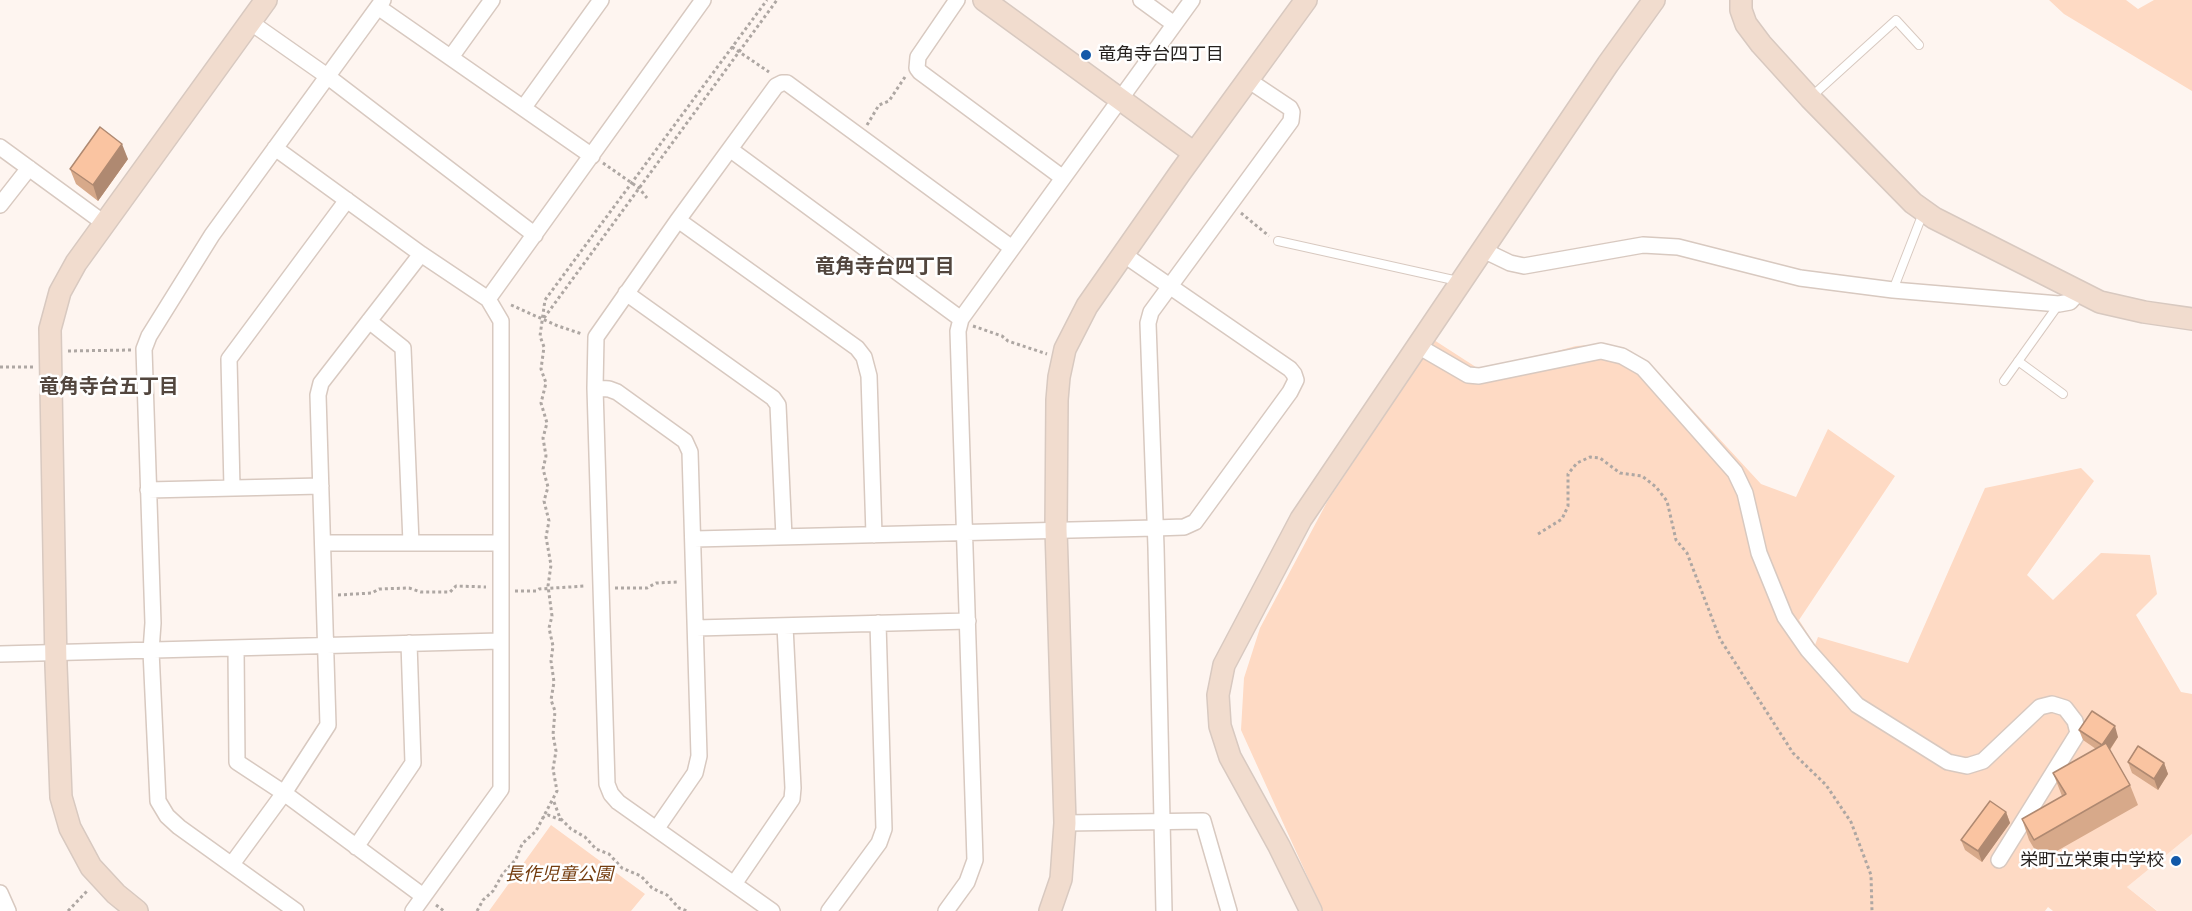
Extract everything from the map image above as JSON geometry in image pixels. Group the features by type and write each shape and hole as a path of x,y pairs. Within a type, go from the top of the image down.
{"street":[{"path":"137,911 98,877 76,842 64,813 59,779 50,329 56,303 67,278 266,0"},
{"path":"452,57 492,0"},
{"path":"524,107 601,0"},
{"path":"488,299 704,0"},
{"path":"957,0 918,57 917,68 1063,178"},
{"path":"984,0 1194,153"},
{"path":"1141,0 1174,24"},
{"path":"946,911 967,882 975,860 958,331 961,320 1192,0"},
{"path":"1050,911 1060,879 1065,824 1056,529 1057,400 1061,363 1077,323 1123,254 1306,0"},
{"path":"1311,911 1279,846 1230,757 1220,726 1218,695 1224,664 1301,519 1608,64 1654,0"},
{"path":"1742,0 1746,24 1761,44 1889,180 1924,211 2100,302 2192,319"},
{"path":"296,911 179,827 167,816 158,801 151,651 153,623 144,349 149,336 212,235 381,4 592,156"},
{"path":"250,22 327,76 535,235"},
{"path":"1164,911 1148,323 1151,312 1291,121 1290,108 1248,80"},
{"path":"772,911 618,802 611,794 607,784 595,388 596,337 776,86 782,83 787,82 1012,248"},
{"path":"0,147 104,224"},
{"path":"275,148 421,254 488,299 501,321 501,789 413,911"},
{"path":"731,150 961,320"},
{"path":"0,206 28,168"},
{"path":"232,488 229,359 347,200"},
{"path":"678,220 857,348 864,357 869,376 874,535"},
{"path":"1483,250 1509,263 1524,266 1643,245 1678,247 1800,278 1893,290 2059,304 2070,302 2079,292"},
{"path":"232,864 284,793 328,724 318,395 321,383 421,254"},
{"path":"694,539 1155,528 1184,527 1195,522 1290,392 1296,380 1290,369 1123,254"},
{"path":"626,293 772,398 778,405 784,537"},
{"path":"369,321 403,348 411,543"},
{"path":"1418,345 1468,375 1479,376 1601,351 1622,356 1643,368 1736,472 1745,494 1760,553 1785,617 1808,650 1857,705 1948,762 1967,766 1983,761 2040,707 2052,704 2065,708 2075,721 2078,733 1999,860"},
{"path":"595,388 617,392 688,446 690,452 698,765 695,773 657,828"},
{"path":"148,490 321,486"},
{"path":"323,543 500,543"},
{"path":"696,628 968,621"},
{"path":"829,911 879,843 884,829 878,623"},
{"path":"734,884 792,799 785,626"},
{"path":"0,654 500,641"},
{"path":"356,847 413,763 410,643"},
{"path":"236,648 237,762 284,793 423,896"},
{"path":"1065,824 1203,821 1228,911"},
{"path":"0,893 8,911"}],"lane":[{"path":"1810,98 1896,20 1919,45"},
{"path":"1893,290 1924,211"},
{"path":"1275,240 1462,282"},
{"path":"2004,381 2059,304"},
{"path":"2018,361 2063,394"}],"path":[{"path":"477,911 483,900 493,891 516,859 522,844 536,831 557,791 553,769 556,752 553,735 555,711 551,700 554,682 551,661 553,646 549,628 552,610 548,586 550,552 546,537 549,521 544,501 548,487 543,469 546,456 543,438 547,423 541,403 546,383 541,369 544,347 540,336 545,300 767,0"},
{"path":"543,320 777,0"},
{"path":"732,47 782,83"},
{"path":"860,137 879,105 889,100 906,75 917,68"},
{"path":"592,156 639,188 646,198"},
{"path":"1237,210 1275,240"},
{"path":"506,303 558,326 596,337"},
{"path":"961,320 1002,336 1008,341 1050,355"},
{"path":"60,351 144,349"},
{"path":"0,367 39,366"},
{"path":"1538,534 1562,519 1568,506 1568,474 1577,463 1590,457 1600,458 1620,473 1641,476 1656,488 1667,501 1676,540 1687,553 1720,639 1793,753 1826,785 1851,822 1871,875 1872,911"},
{"path":"553,800 562,820 571,829 585,837 596,849 609,854 622,868 641,876 652,888 667,895 679,908 687,911"},
{"path":"541,819 548,815 562,820"},
{"path":"68,911 92,887"}],"shaded area":[{"name":"栄町立栄東中学校","path":"2192,834 2192,911 2158,911 2127,887"}],"green space":[{"path":"2049,0 2126,0 2138,9 2154,0 2192,0 2192,91 2064,14"},
{"path":"1434,340 1482,371 1576,346 1602,344 1631,351 1655,369 1761,484 1796,497 1828,429 1895,476 1799,620 1815,645 1818,637 1908,663 1985,488 2081,468 2094,481 2027,575 2053,600 2101,553 2150,555 2157,594 2136,615 2181,692 2192,694 2192,834 2127,887 2157,911 2053,911 2048,907 2045,911 1323,911 1241,730 1244,678 1260,628 1327,502"},
{"name":"長作児童公園","path":"551,825 645,894 631,911 489,911"}],"building":[{"path":"100,127 122,144 93,185 70,169"},
{"path":"2092,711 2115,726 2102,745 2079,730"},
{"path":"2106,743 2130,785 2034,840 2022,819 2066,794 2053,773"},
{"path":"2138,746 2164,763 2154,779 2128,762"},
{"path":"1990,801 2006,812 1978,851 1961,840"}],"place":[{"name":"竜角寺台四丁目","path":"1086,55"},
{"name":"栄町立栄東中学校","path":"2176,861"}],"district":[{"name":"竜角寺台四丁目","path":"885,267"},
{"name":"竜角寺台五丁目","path":"109,387"}]}
